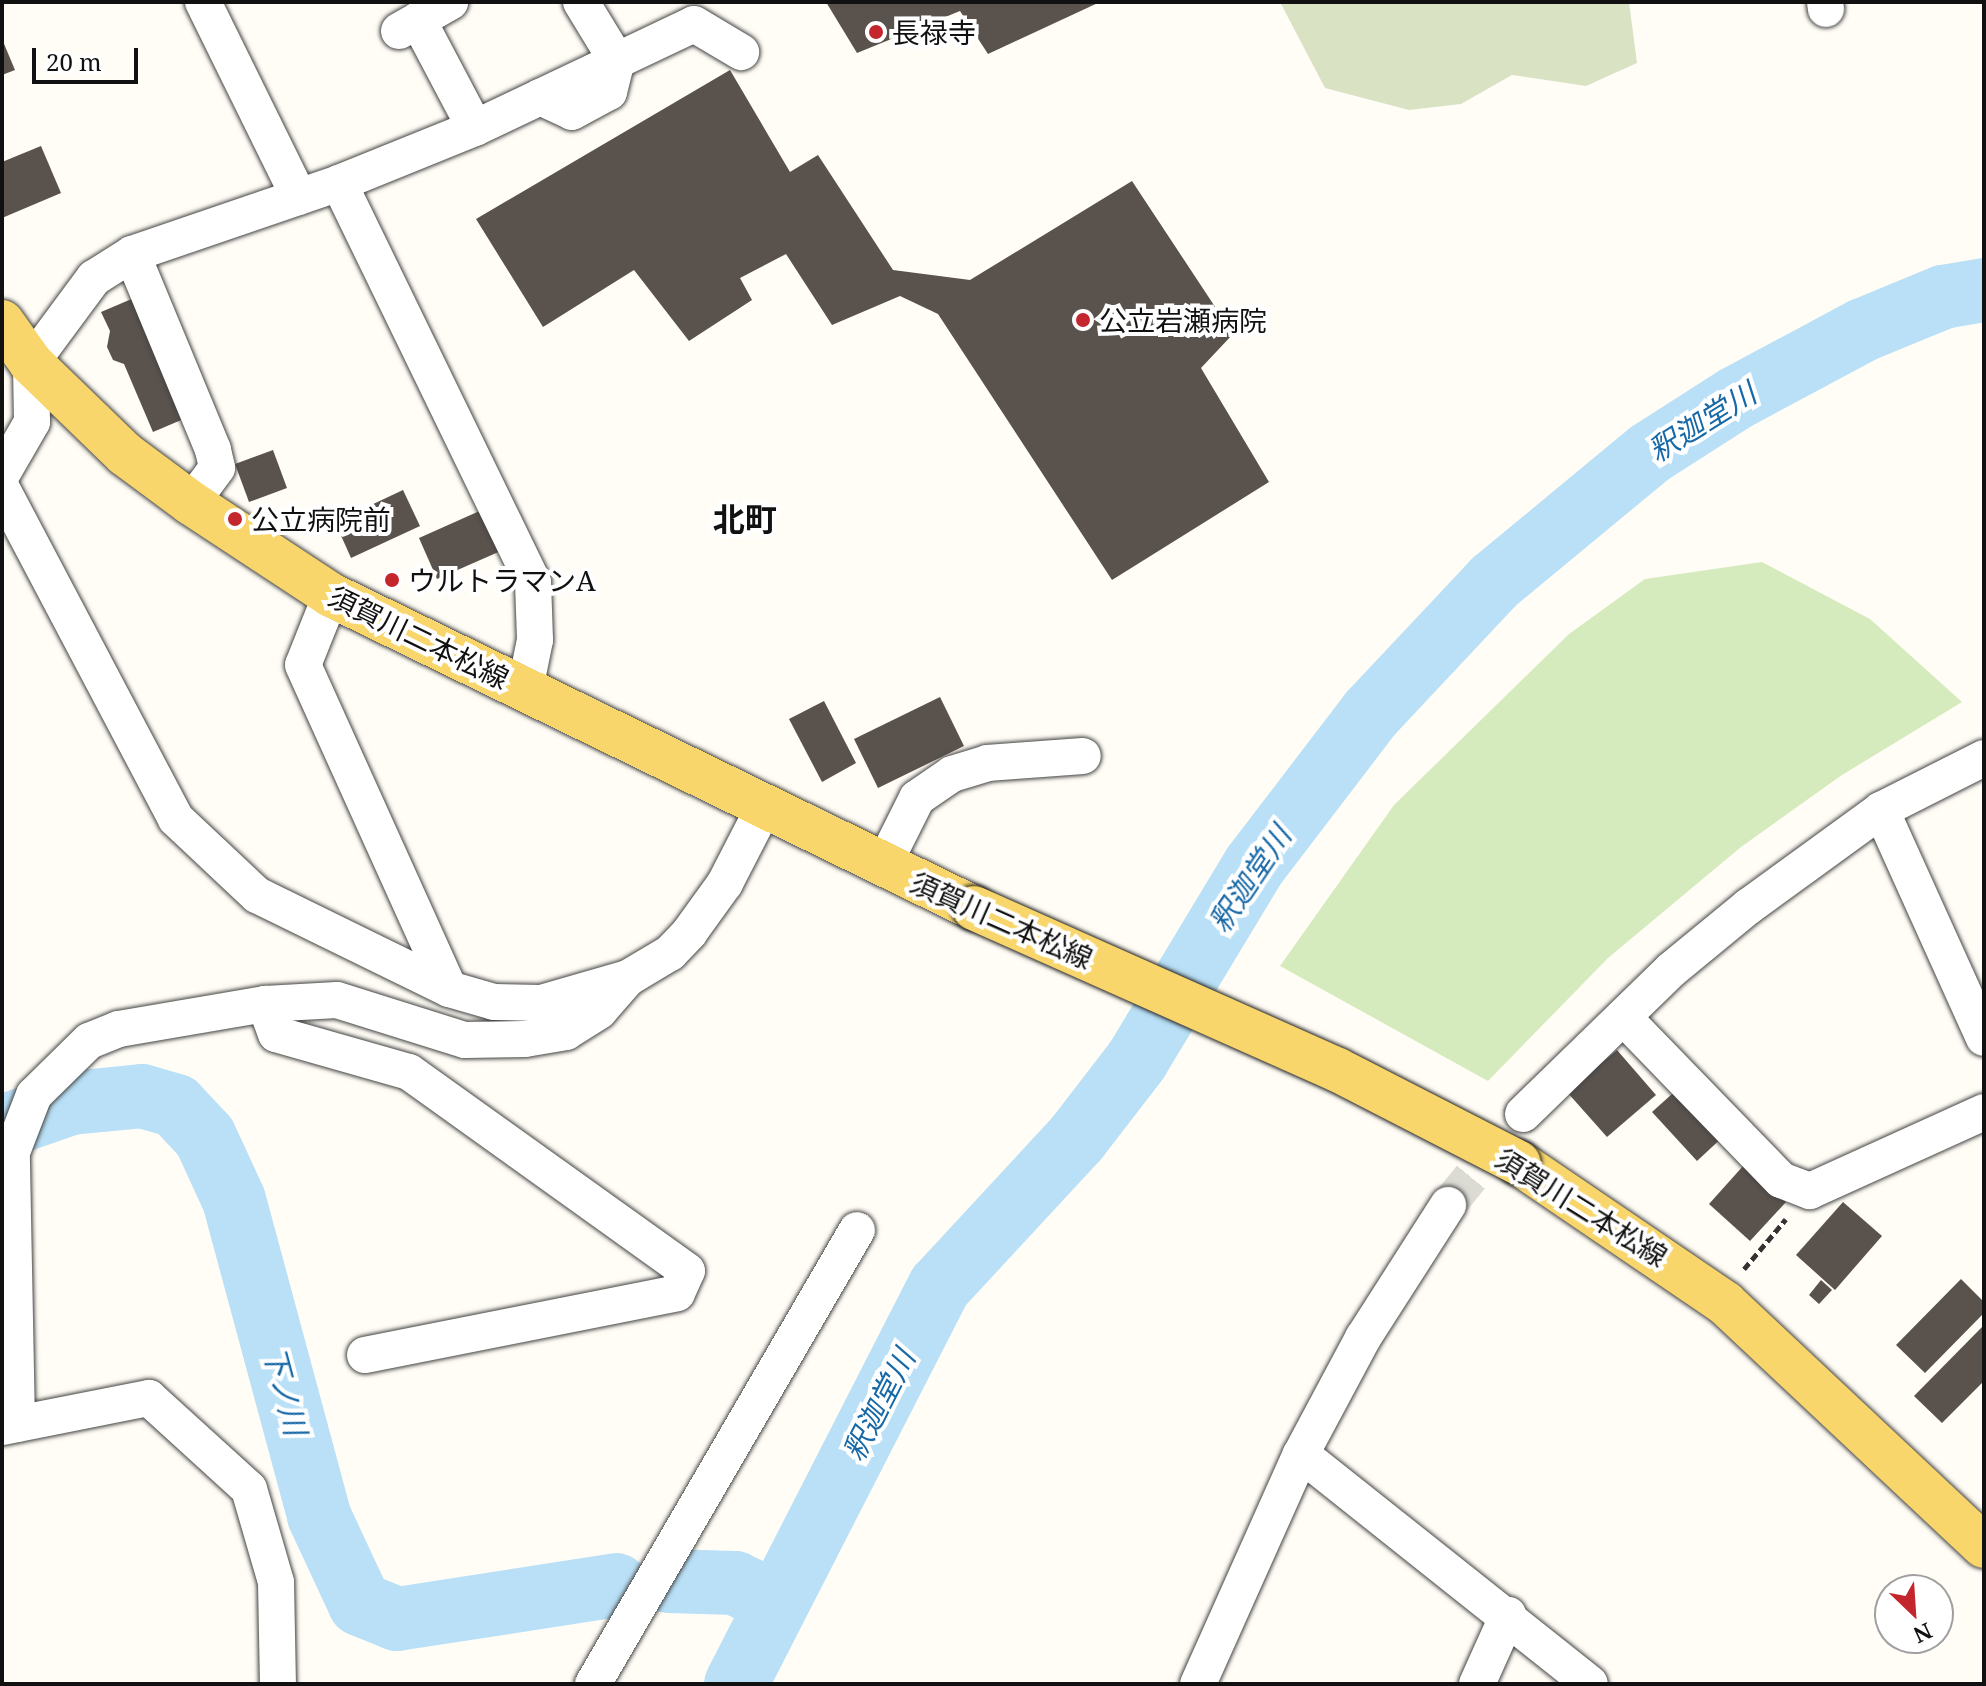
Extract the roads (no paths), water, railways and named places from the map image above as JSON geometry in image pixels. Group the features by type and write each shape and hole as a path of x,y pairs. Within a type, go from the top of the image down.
{"main road":[{"name":"須賀川二本松線","path":"2,322 31,363 125,454 191,503 331,595 763,809 974,908 1338,1070 1519,1163 1725,1303 1984,1546"}],"street":[{"path":"450,2 408,26 475,128"},
{"path":"581,2 617,61"},
{"path":"214,6 299,197"},
{"path":"2,474 32,422 31,363 94,278 132,254 339,183 475,128 617,61 674,16 694,24 741,52"},
{"path":"339,183 533,582 535,640 525,689"},
{"path":"132,254 213,450 217,468 191,503"},
{"path":"2,489 176,819 257,895 449,989 494,1002 541,1003 628,978 670,953 689,933 725,883 763,809"},
{"path":"331,595 303,665 449,989"},
{"path":"883,866 917,798 952,774 987,763 1083,756"},
{"path":"1523,1114 1625,1019 1671,970 1749,906 1881,810 1984,758"},
{"path":"1881,810 1970,969 1984,1038"},
{"path":"278,1684 276,1582 249,1489 149,1398 9,1426 12,1152 34,1095 89,1041 119,1029 265,1004 337,1000 465,1040 525,1039 566,1032 599,1011 628,978"},
{"path":"265,1004 276,1034 409,1072 687,1271 677,1293 365,1355"},
{"path":"1625,1019 1781,1180 1810,1191 1984,1112"},
{"path":"1198,1684 1301,1454 1363,1338 1448,1205"},
{"path":"593,1684 857,1230"},
{"path":"1301,1454 1508,1615 1590,1684"},
{"path":"1477,1684 1508,1615"}],"waterway":[{"name":"釈迦堂川","path":"736,1684 940,1286 1077,1138 1137,1060 1254,866 1371,713 1494,582 1650,453 1736,398 1863,330 1943,297 1984,290"},
{"name":"下ノ川","path":"2,1127 71,1103 142,1096 176,1106 205,1137 234,1200 319,1516 360,1604 397,1619 616,1585"},
{"name":"下ノ川","path":"668,1581 735,1583 774,1602"}],"tunnel":[{"path":"1448,1205 1523,1114"}],"place":[{"name":"長禄寺","path":"876,32"},
{"name":"公立岩瀬病院","path":"1083,320"},
{"name":"公立病院前","path":"235,519"},
{"name":"ウルトラマンA","path":"392,580"}],"district":[{"name":"北町","path":"745,519"}]}
